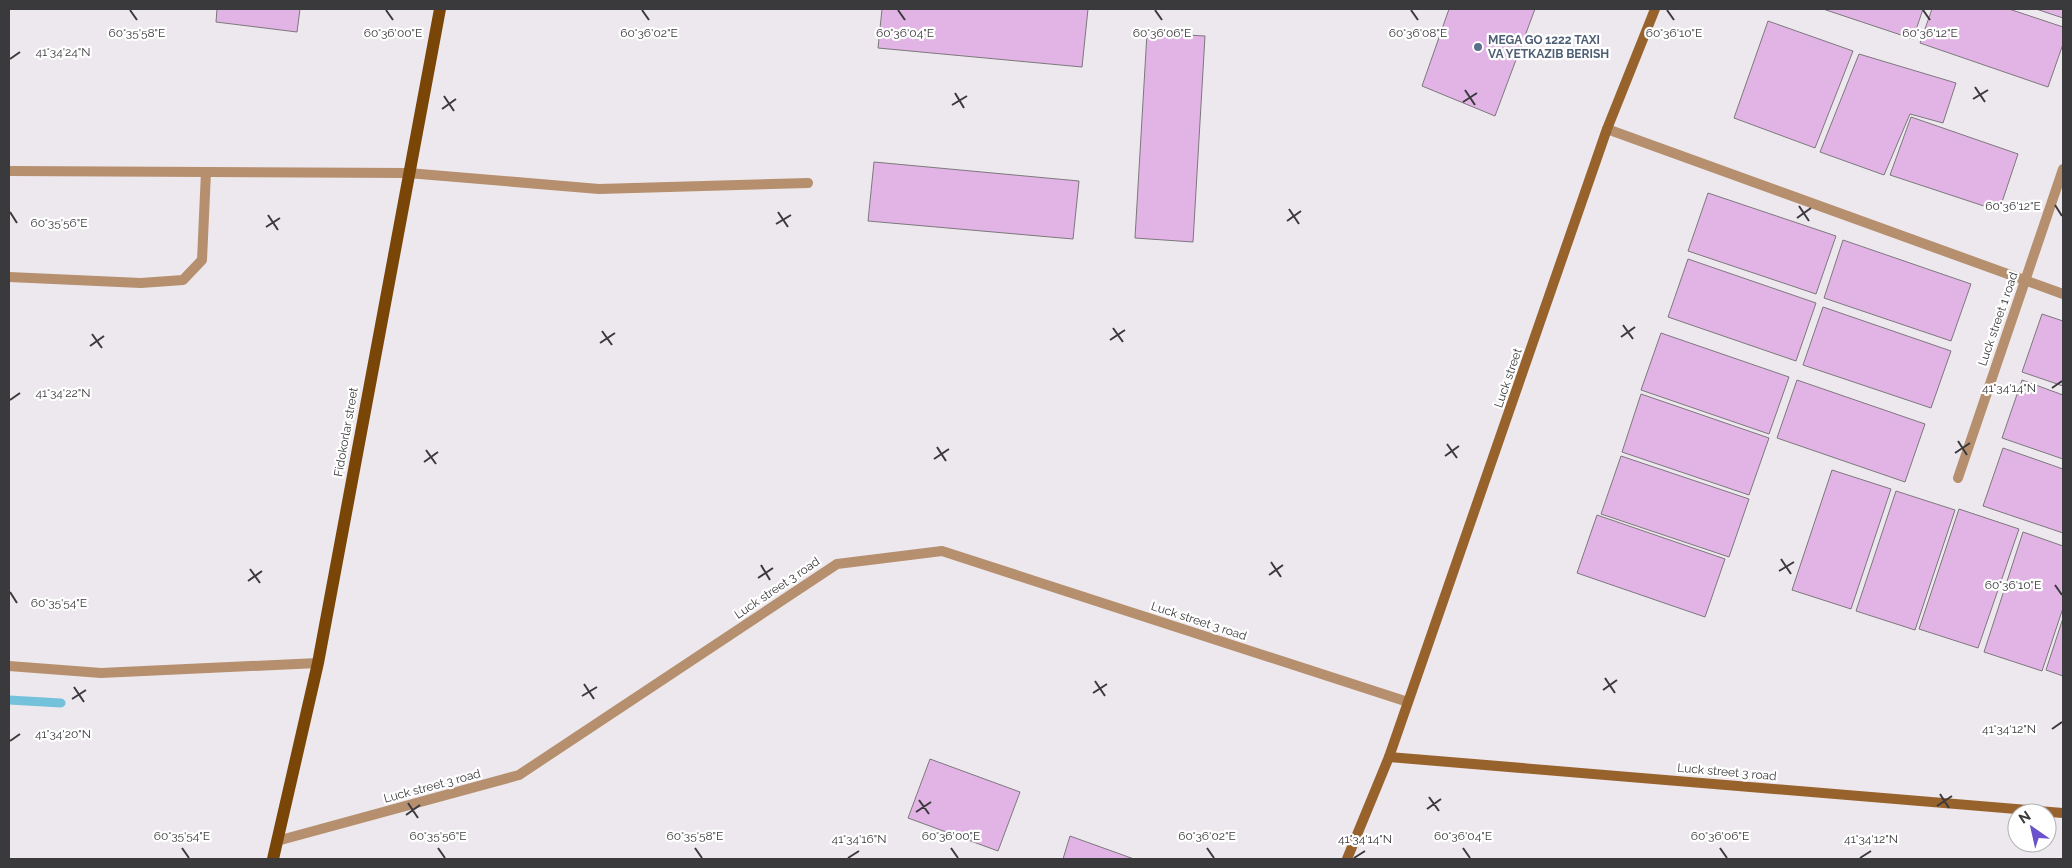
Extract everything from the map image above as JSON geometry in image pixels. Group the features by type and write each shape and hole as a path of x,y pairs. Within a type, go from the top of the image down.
{"main road":[{"name":"Fidokorlar street","path":"273,859 318,663 440,9"}],"street":[{"name":"Luck street","path":"1347,859 1389,757 1607,129 1655,9"},
{"path":"1607,129 2063,294"},
{"name":"Luck street 1 road","path":"1958,478 2063,169"},
{"path":"9,171 408,173 599,189 808,183"},
{"path":"9,278 141,283 183,280 202,260 206,172"},
{"name":"Luck street 3 road","path":"277,841 519,775 836,564 942,551 1408,702"},
{"path":"9,666 101,673 318,663"},
{"name":"Luck street 3 road","path":"1389,757 2063,813"}],"building":[{"path":"217,9 300,9 297,32 216,22"},
{"path":"882,9 1088,9 1082,67 878,48"},
{"name":"MEGA GO 1222 TAXI VA YETKAZIB BERISH","path":"1449,9 1535,9 1495,116 1422,86"},
{"path":"1823,9 1923,9 1913,39"},
{"path":"1932,9 2009,9 2063,27 2063,44 2048,87 1920,43"},
{"path":"2036,9 2063,9 2063,18"},
{"path":"1768,21 1853,51 1815,148 1734,118"},
{"path":"1147,33 1205,36 1193,242 1135,238"},
{"path":"1859,54 1956,83 1943,123 1910,114 1884,175 1820,152"},
{"path":"1911,117 2018,154 1999,211 1890,175"},
{"path":"874,162 1079,181 1073,239 868,221"},
{"path":"1708,193 1836,236 1816,294 1688,251"},
{"path":"1843,240 1971,284 1951,341 1824,298"},
{"path":"1688,259 1816,303 1796,361 1668,317"},
{"path":"1823,307 1951,351 1931,408 1803,365"},
{"path":"2042,314 2063,321 2063,386 2022,372"},
{"path":"1661,333 1789,377 1769,434 1641,390"},
{"path":"1797,380 1925,424 1905,482 1777,438"},
{"path":"2022,380 2063,395 2063,459 2002,438"},
{"path":"1641,394 1769,438 1749,495 1622,452"},
{"path":"2003,448 2063,469 2063,533 1983,506"},
{"path":"1621,456 1749,499 1729,557 1601,514"},
{"path":"1832,470 1891,489 1851,609 1792,590"},
{"path":"1896,491 1955,510 1915,630 1856,611"},
{"path":"1959,509 2019,529 1978,648 1919,629"},
{"path":"1597,515 1725,559 1705,617 1577,573"},
{"path":"2023,532 2063,546 2063,608 2042,671 1984,652"},
{"path":"2063,618 2063,676 2046,670"},
{"path":"930,759 1020,792 998,851 908,818"},
{"path":"1070,836 1134,859 1063,859"}],"waterway":[{"path":"9,700 61,703"}],"place":[{"name":"MEGA GO 1222 TAXI VA YETKAZIB BERISH","path":"1478,47"}]}
